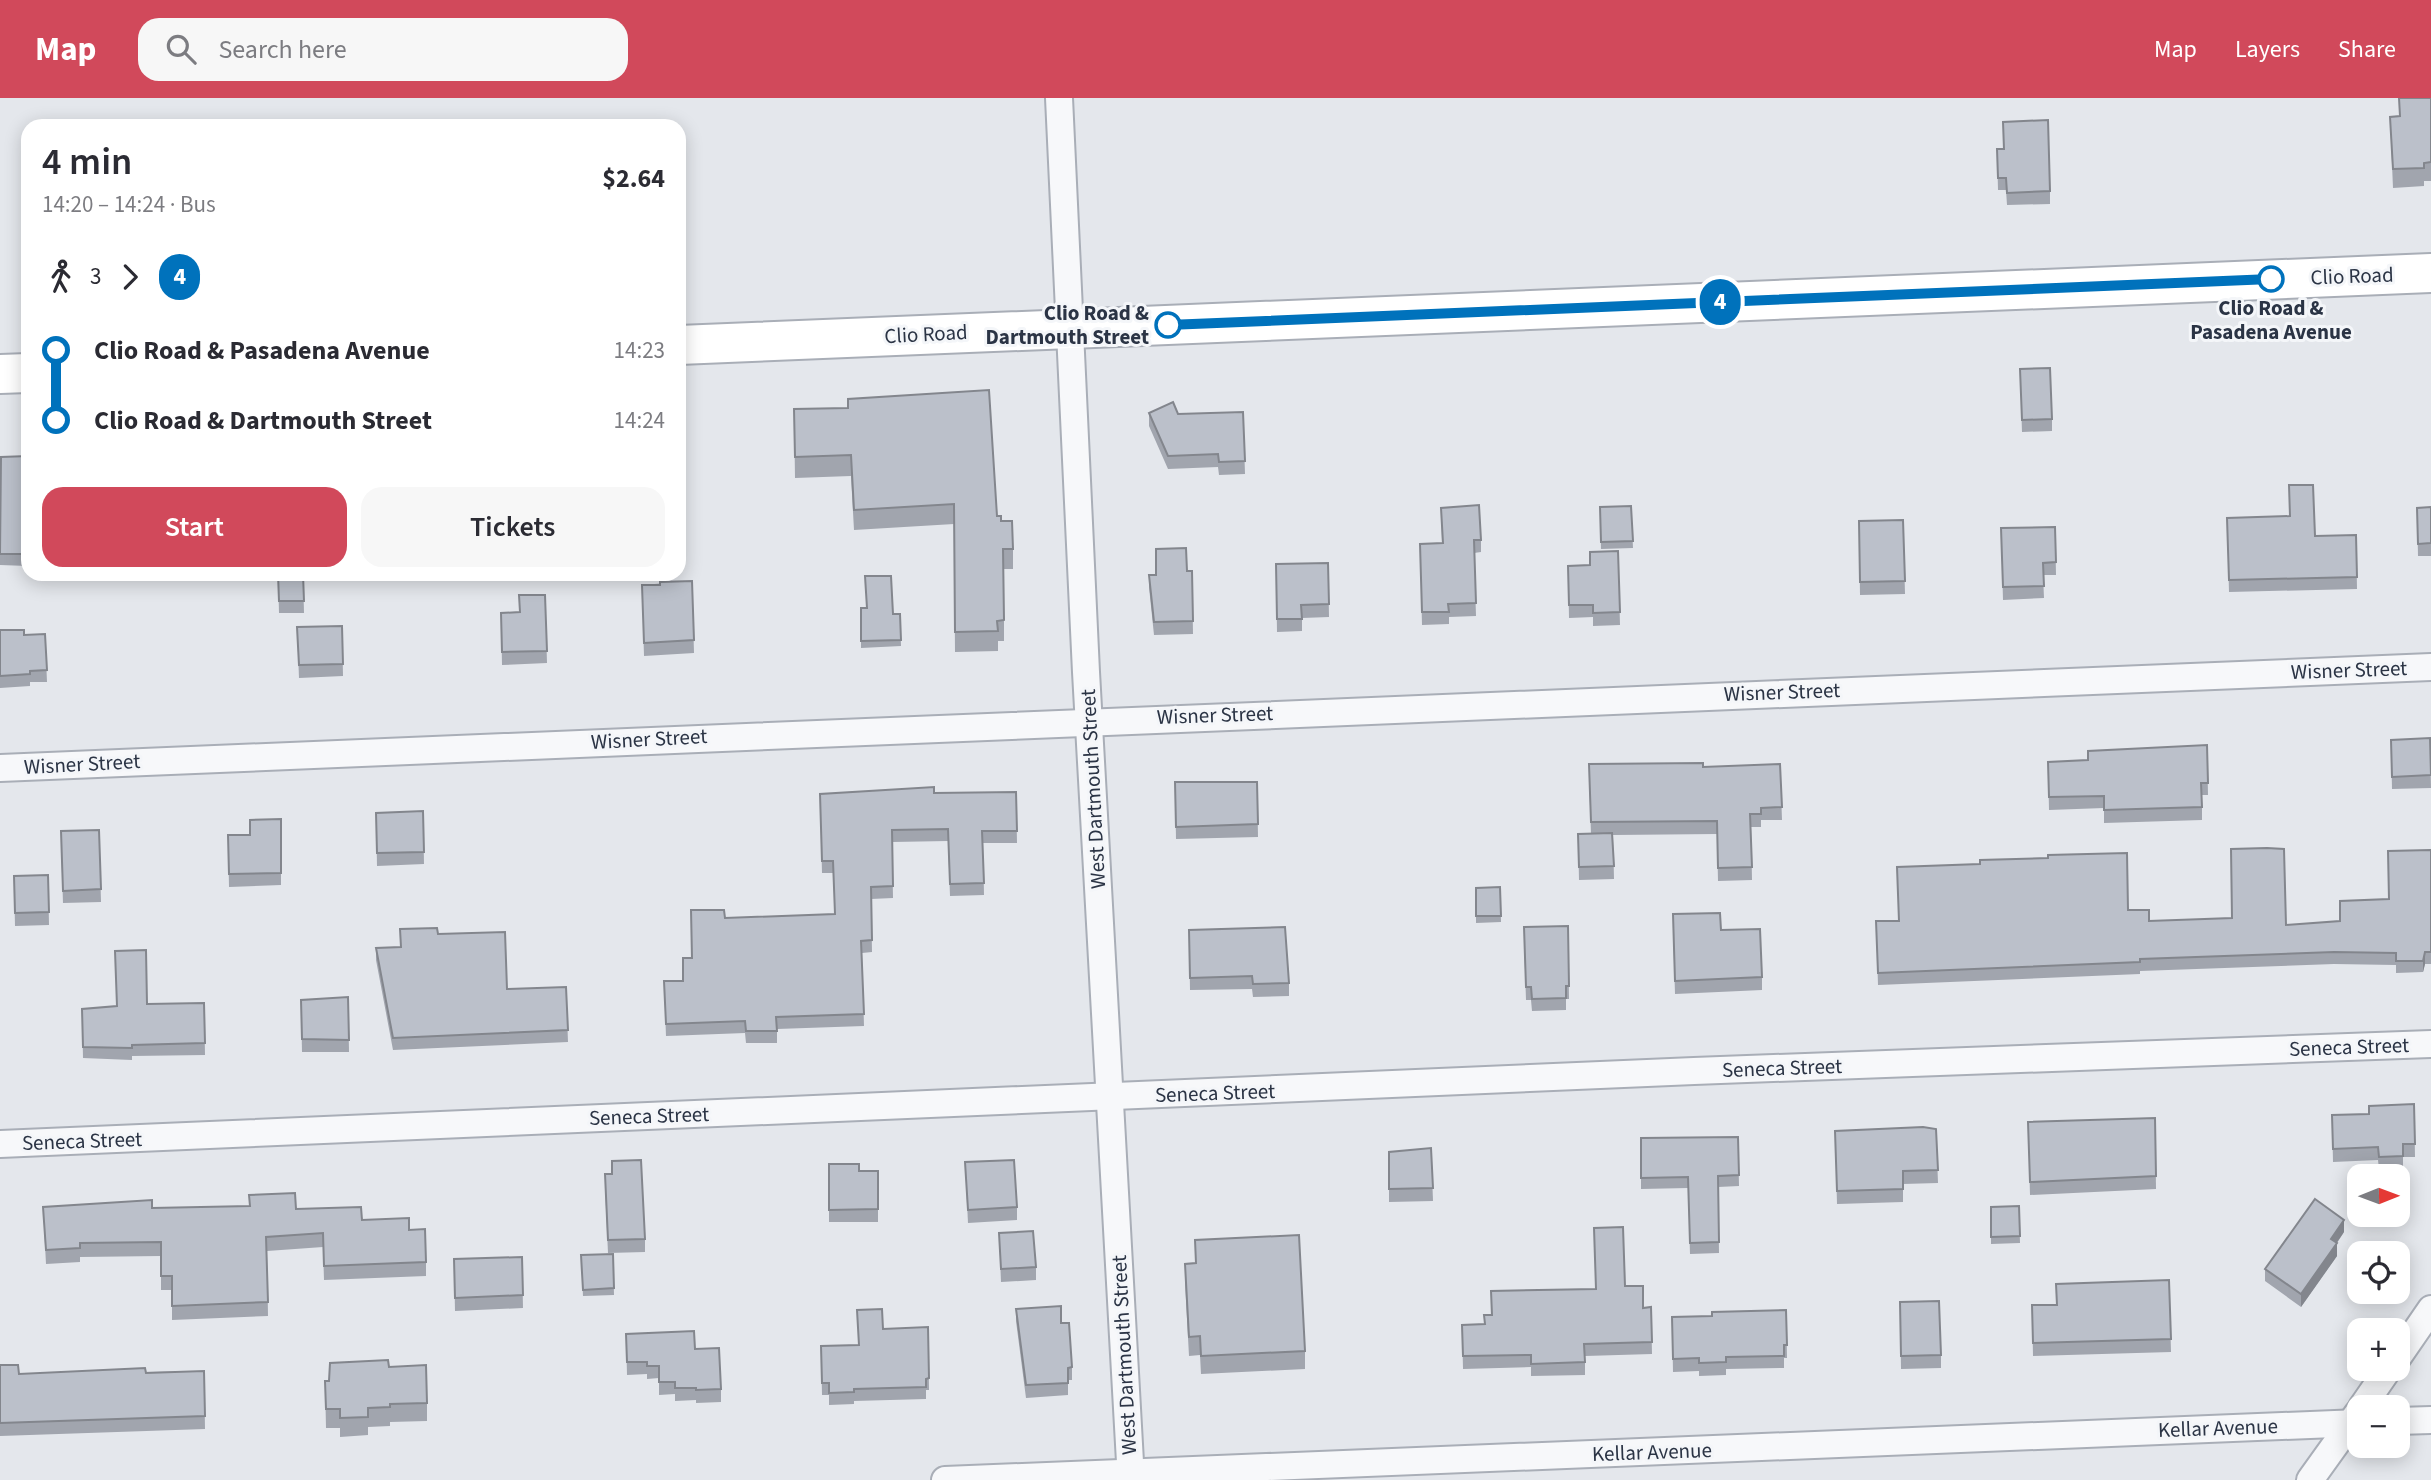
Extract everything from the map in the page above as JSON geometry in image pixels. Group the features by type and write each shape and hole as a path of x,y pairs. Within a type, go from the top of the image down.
{"main road":[{"name":"Clio Road","path":"686,345 2431,272"},
{"path":"0,374 21,373"}],"street":[{"name":"West Dartmouth Street","path":"1059,98 1089,720 1131,1476"},
{"name":"Wisner Street","path":"0,768 1089,720 2431,667"},
{"name":"Seneca Street","path":"0,1144 1694,1071 2431,1044"},
{"path":"2410,1340 2431,1309"},
{"name":"Kellar Avenue","path":"945,1480 1131,1476 2347,1417"},
{"path":"2410,1421 2431,1420"},
{"path":"2310,1480 2347,1431"}],"building":[{"path":"2399,98 2431,98 2431,162 2424,163 2424,168 2393,169 2390,117 2400,116"},
{"path":"2048,120 2050,191 2007,193 2006,178 1998,178 1997,149 2004,149 2003,122"},
{"path":"2050,368 2052,419 2022,420 2020,369"},
{"path":"989,390 997,516 1001,516 1001,521 1012,521 1013,549 1003,549 1004,620 997,621 998,631 955,632 954,504 854,510 851,455 795,457 794,409 848,408 848,399"},
{"path":"1173,402 1178,414 1243,412 1245,461 1219,462 1218,454 1168,456 1149,413"},
{"path":"21,456 21,554 0,554 1,457"},
{"path":"2289,485 2313,485 2315,536 2356,535 2357,577 2229,580 2227,518 2290,516"},
{"path":"1479,505 1481,540 1474,540 1476,603 1448,604 1449,612 1422,612 1420,544 1443,543 1441,508"},
{"path":"1631,506 1633,541 1601,542 1600,507"},
{"path":"2431,507 2431,543 2418,544 2417,508"},
{"path":"1903,520 1905,581 1860,582 1859,521"},
{"path":"2055,527 2056,562 2043,563 2044,586 2003,587 2001,528"},
{"path":"1186,548 1187,571 1192,571 1193,621 1154,622 1149,575 1156,575 1156,549"},
{"path":"1618,551 1620,612 1593,613 1593,605 1569,605 1568,566 1590,565 1590,552"},
{"path":"1328,563 1329,604 1301,605 1302,619 1277,619 1276,564"},
{"path":"865,576 891,576 893,614 900,614 901,640 861,641 861,608 867,608"},
{"path":"278,581 303,581 304,601 279,601"},
{"path":"692,581 694,640 644,643 642,585"},
{"path":"519,595 545,595 547,651 502,652 501,613 520,612"},
{"path":"342,626 343,664 299,665 297,627"},
{"path":"0,630 24,630 24,635 45,634 47,670 0,676"},
{"path":"2430,738 2431,775 2392,777 2391,740"},
{"path":"2207,745 2208,783 2201,783 2202,807 2104,810 2104,796 2049,797 2048,762 2088,760 2088,751"},
{"path":"1703,763 1703,767 1780,764 1782,807 1761,808 1761,814 1750,814 1752,867 1718,868 1717,821 1591,822 1589,764"},
{"path":"1175,782 1257,782 1258,824 1176,827"},
{"path":"934,787 934,793 1016,792 1017,831 982,831 984,883 950,884 948,829 892,830 893,886 871,887 872,940 861,941 864,1014 776,1017 777,1031 746,1031 745,1021 666,1024 664,981 683,981 683,958 692,958 691,910 724,910 725,918 835,914 833,861 822,861 820,794"},
{"path":"423,811 424,852 377,853 376,813"},
{"path":"281,819 281,873 229,874 228,835 250,835 250,820"},
{"path":"99,830 101,889 63,891 61,831"},
{"path":"1612,833 1614,866 1579,867 1578,834"},
{"path":"2231,849 2284,849 2286,925 2340,921 2340,901 2389,899 2388,851 2431,850 2431,952 2425,952 2423,961 2396,961 2396,953 2334,952 1878,973 1876,921 1899,921 1897,867 1980,864 1980,860 2048,858 2048,855 2127,853 2128,910 2149,910 2149,921 2232,918"},
{"path":"48,875 49,912 15,913 14,876"},
{"path":"1500,887 1501,916 1476,916 1476,888"},
{"path":"1720,913 1721,930 1760,929 1762,977 1675,981 1673,914"},
{"path":"1568,926 1569,986 1566,986 1566,998 1532,999 1531,987 1526,987 1524,927"},
{"path":"1285,927 1289,983 1253,984 1252,976 1190,978 1189,930"},
{"path":"437,928 438,934 505,932 507,989 566,987 568,1030 393,1038 376,948 401,947 400,929"},
{"path":"146,950 147,1004 204,1003 205,1043 132,1045 132,1048 83,1047 82,1009 117,1006 115,951"},
{"path":"348,997 349,1040 302,1039 301,1000"},
{"path":"2414,1104 2415,1144 2403,1144 2403,1156 2379,1157 2378,1147 2333,1149 2332,1115 2369,1114 2369,1106"},
{"path":"2155,1118 2156,1176 2030,1182 2028,1122"},
{"path":"1923,1127 1936,1129 1938,1170 1903,1171 1903,1189 1837,1191 1835,1131"},
{"path":"1738,1137 1739,1175 1718,1176 1719,1242 1690,1243 1688,1177 1641,1178 1641,1138"},
{"path":"1431,1148 1433,1188 1389,1189 1389,1152"},
{"path":"641,1160 645,1239 608,1240 605,1174 612,1174 612,1161"},
{"path":"1014,1160 1017,1207 968,1210 965,1162"},
{"path":"829,1164 859,1164 859,1171 878,1171 878,1209 829,1210"},
{"path":"295,1193 296,1209 361,1207 362,1220 409,1218 409,1230 425,1229 426,1262 324,1266 323,1233 266,1237 268,1302 172,1306 172,1276 161,1276 161,1242 80,1243 80,1248 46,1250 43,1207 152,1200 152,1208 250,1206 249,1195"},
{"path":"2315,1199 2344,1220 2331,1239 2337,1243 2301,1294 2265,1269"},
{"path":"2019,1206 2020,1236 1991,1237 1991,1207"},
{"path":"1623,1227 1625,1286 1643,1286 1643,1308 1651,1307 1652,1342 1584,1344 1585,1362 1531,1364 1531,1355 1463,1356 1462,1325 1485,1324 1484,1315 1492,1315 1491,1291 1596,1289 1594,1228"},
{"path":"1033,1231 1036,1267 1001,1269 999,1233"},
{"path":"1299,1235 1305,1351 1201,1356 1200,1336 1189,1337 1185,1264 1196,1263 1195,1240"},
{"path":"613,1254 614,1288 583,1290 581,1255"},
{"path":"522,1257 523,1295 455,1298 454,1259"},
{"path":"2169,1280 2171,1339 2033,1343 2032,1305 2057,1305 2056,1284"},
{"path":"1939,1301 1941,1355 1901,1356 1900,1302"},
{"path":"1061,1306 1061,1323 1069,1323 1072,1367 1068,1368 1068,1383 1026,1385 1016,1309"},
{"path":"882,1309 883,1329 928,1327 929,1378 926,1379 926,1387 854,1389 854,1392 829,1393 829,1383 822,1383 821,1346 859,1345 857,1310"},
{"path":"1786,1310 1787,1345 1784,1345 1784,1356 1726,1357 1726,1362 1699,1363 1699,1358 1673,1359 1672,1317 1712,1316 1712,1312"},
{"path":"694,1331 695,1349 719,1348 721,1389 675,1388 675,1382 659,1382 659,1366 647,1366 647,1362 627,1362 626,1334"},
{"path":"388,1360 389,1367 426,1365 427,1403 390,1404 390,1407 368,1408 368,1417 340,1418 340,1409 326,1409 325,1381 329,1381 330,1363"},
{"path":"0,1365 18,1365 19,1374 145,1368 146,1373 204,1371 205,1416 0,1423"}],"bus line":[{"name":"4","path":"1168,325 2271,279"}],"place":[{"name":"Clio Road & Pasadena Avenue","path":"2271,279"},
{"name":"Clio Road & Dartmouth Street","path":"1168,325"}]}
